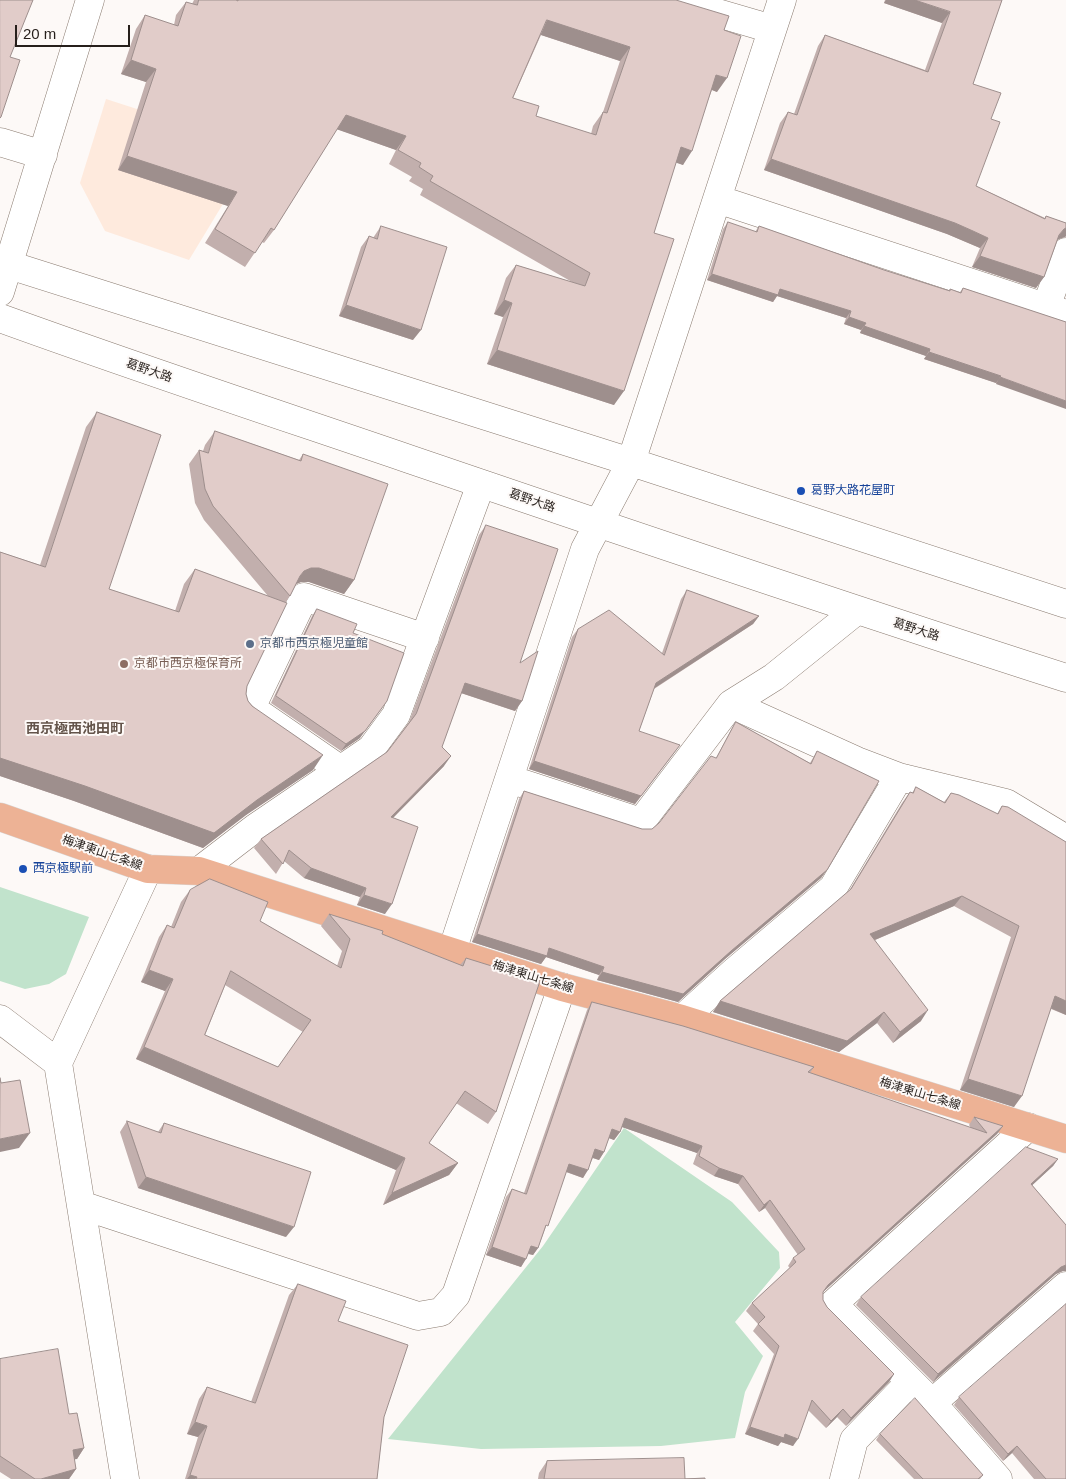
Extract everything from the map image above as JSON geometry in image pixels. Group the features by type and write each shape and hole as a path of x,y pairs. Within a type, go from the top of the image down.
{"main road":[{"name":"梅津東山七条線","path":"0,817 148,869 199,871 562,987 682,1019 1066,1139"}],"street":[{"path":"0,292 5,263 43,156 90,0"},
{"path":"673,0 772,29"},
{"path":"452,951 585,549 631,462 782,0"},
{"path":"0,142 43,156"},
{"path":"717,199 1056,310 1066,252"},
{"path":"5,263 631,462 1066,604"},
{"name":"葛野大路","path":"0,318 79,347 598,524 856,611 1066,678"},
{"path":"199,871 255,828 370,749 396,715 481,484"},
{"path":"341,770 251,708 304,597 425,638"},
{"path":"509,779 641,822 731,704 774,678 856,611"},
{"path":"731,704 857,761 899,777 1006,803 1066,839"},
{"path":"682,1019 735,971 833,888 899,777"},
{"path":"125,1479 58,1063 148,869"},
{"path":"81,1205 418,1316 440,1312 456,1295 562,987"},
{"path":"0,1019 58,1063"},
{"path":"0,1042 58,1063"},
{"path":"998,1479 932,1403 833,1304 1028,1128"},
{"path":"932,1403 1066,1286"},
{"path":"844,1479 854,1440 910,1382"}],"shaded area":[{"path":"106,99 137,109 232,189 189,260 105,231 80,183"}],"green space":[{"path":"0,887 89,917 66,974 49,984 25,989 0,981"},
{"path":"624,1128 732,1202 779,1252 780,1268 735,1322 763,1356 745,1392 735,1438 661,1446 481,1449 388,1439 543,1246"}],"building":[{"path":"0,0 33,0 10,57 20,60 0,118"},
{"path":"199,0 676,0 729,16 724,30 741,36 727,78 716,75 692,151 681,147 654,233 674,239 624,391 497,350 512,303 504,300 516,265 585,286 590,273 430,181 433,176 419,167 421,163 398,150 406,136 346,115 274,230 271,228 255,253 215,229 237,192 127,156 156,69 131,60 145,15 178,26 186,2 197,5","holes":["547,20 630,47 607,113 603,112 596,135 536,116 539,106 513,98"]},
{"path":"915,0 1002,0 973,84 1001,93 991,119 1000,122 976,186 1045,219 1046,216 1066,223 1066,228 1059,235 1044,277 980,256 988,238 955,223 771,159 788,112 797,115 825,35 928,72 950,12"},
{"path":"728,222 757,232 759,226 950,291 950,289 961,293 963,288 1066,322 1066,401 1001,376 929,352 930,349 864,326 866,323 849,317 851,311 780,289 778,295 712,274"},
{"path":"381,226 447,247 421,330 346,305 369,236 377,239"},
{"path":"97,412 161,435 109,589 179,612 195,569 287,603 247,686 246,694 252,706 323,755 257,800 214,833 85,786 0,758 0,552 45,567"},
{"path":"215,431 301,461 303,454 388,484 354,580 319,568 311,568 304,571 300,576 290,596 213,506 205,489 199,450 208,453"},
{"path":"486,525 558,549 520,663 538,651 522,701 465,683 442,747 451,756 391,817 418,827 392,904 364,895 366,888 311,868 289,850 283,864 261,839 387,752 416,714"},
{"path":"687,590 759,616 656,683 639,731 680,745 641,796 534,761 578,629 609,610 664,655"},
{"path":"317,609 357,624 353,633 404,653 387,701 365,731 346,744 276,696"},
{"path":"736,722 811,764 817,751 879,781 827,870 683,994 602,972 604,967 549,948 547,956 477,934 524,791 642,829 652,829 659,823 711,756 716,758"},
{"path":"916,787 945,803 951,793 998,814 1002,806 1008,807 1066,842 1066,1001 1055,996 1022,1096 968,1079 1019,926 962,896 870,934 928,1010 900,1032 884,1012 847,1041 720,1001 851,889 910,792 913,793"},
{"path":"210,879 268,902 260,921 341,968 350,939 329,914 383,931 382,934 463,966 466,958 540,981 496,1112 465,1091 429,1143 458,1163 392,1193 405,1158 144,1047 173,979 149,970 167,925 174,928 190,890","holes":["231,971 311,1020 278,1067 205,1035"]},
{"path":"592,1002 683,1026 814,1067 808,1072 987,1133 974,1117 1003,1126 828,1285 823,1292 823,1300 827,1307 894,1374 851,1418 843,1409 831,1421 812,1400 798,1439 785,1434 784,1438 750,1427 779,1346 758,1324 765,1317 752,1303 796,1262 793,1258 805,1249 770,1200 764,1205 743,1176 719,1168 699,1156 702,1146 625,1118 620,1132 612,1129 604,1152 595,1149 588,1170 569,1164 548,1226 546,1225 538,1248 531,1246 526,1259 492,1247 512,1189 526,1194"},
{"path":"0,1078 1,1083 20,1080 30,1133 0,1139"},
{"path":"127,1121 161,1133 164,1123 311,1172 294,1227 146,1177"},
{"path":"1026,1147 1058,1159 1031,1184 1066,1225 1066,1265 1061,1267 938,1374 861,1297"},
{"path":"298,1284 346,1301 338,1321 408,1345 384,1417 377,1479 196,1479 197,1477 190,1475 207,1426 195,1422 207,1387 255,1403"},
{"path":"1066,1304 1066,1479 1046,1479 1017,1446 1008,1454 959,1397"},
{"path":"58,1349 69,1414 77,1413 84,1448 73,1450 76,1469 35,1479 0,1456 0,1359"},
{"path":"915,1398 983,1475 978,1479 923,1479 880,1434"},
{"path":"684,1458 685,1479 544,1479 547,1461"}],"place":[{"name":"葛野大路花屋町","path":"801,491"},
{"name":"京都市西京極児童館","path":"250,644"},
{"name":"京都市西京極保育所","path":"124,664"},
{"name":"西京極駅前","path":"23,869"}],"district":[{"name":"西京極西池田町","path":"75,729"}]}
